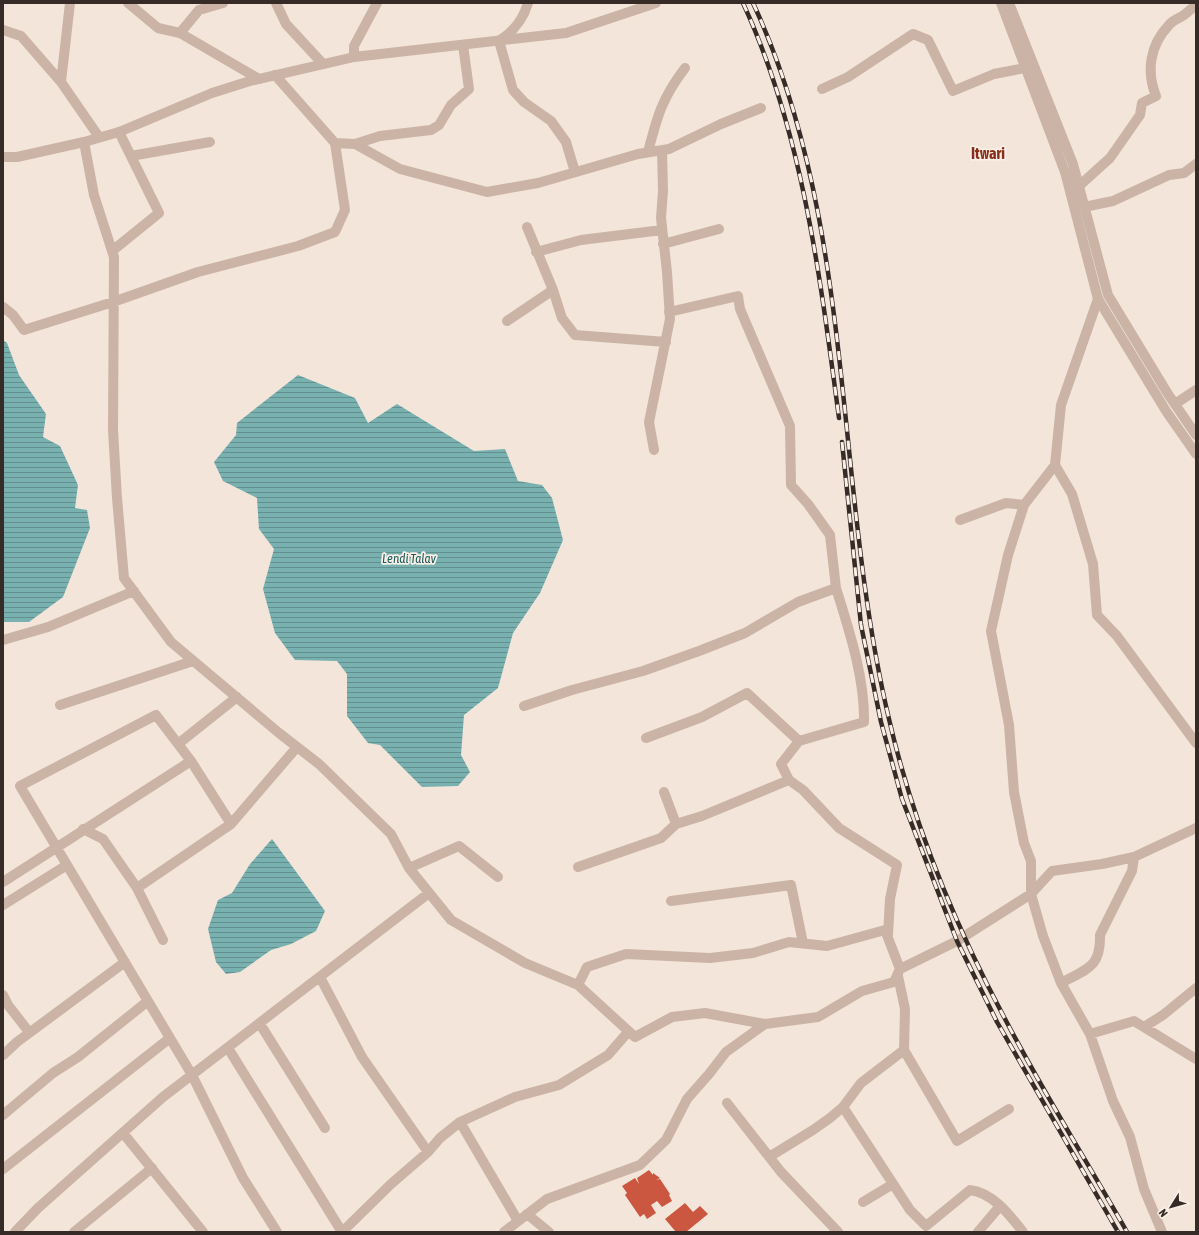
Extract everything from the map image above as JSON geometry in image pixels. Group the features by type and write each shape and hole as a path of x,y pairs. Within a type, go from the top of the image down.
{"street":[{"path":"61,82 70,3"},
{"path":"128,3 158,28 180,33 259,79"},
{"path":"180,33 199,10 224,3"},
{"path":"276,3 286,24 323,64"},
{"path":"354,57 354,46 377,3"},
{"path":"499,41 513,31 525,14 528,3"},
{"path":"3,157 17,157 84,142 99,136 119,132 212,93 275,75 354,57 566,33 656,3"},
{"path":"1005,4 1044,104 1073,164 1108,295 1175,404 1196,435"},
{"path":"1070,193 1110,158 1140,115 1142,104 1156,96 1151,84 1151,57 1155,45 1169,24 1196,5"},
{"path":"3,30 21,36 61,82 99,136"},
{"path":"822,88 848,77 913,34 928,40 953,91 994,74 1029,66"},
{"path":"499,41 513,90 524,102 551,121 566,142 575,172"},
{"path":"335,143 355,144 380,136 431,130 439,125 451,105 469,89 463,45"},
{"path":"648,152 658,113 671,87 685,68"},
{"path":"3,307 13,315 24,330 113,302 198,272 298,246 335,232 345,210 335,143 275,75"},
{"path":"1044,104 1065,172 1098,299 1166,411 1196,454"},
{"path":"355,144 400,169 487,192 538,183 648,152 669,149 721,124 761,108"},
{"path":"112,251 159,213 119,132"},
{"path":"84,142 94,195 114,257 113,430 124,578 171,642 297,747 320,764 391,834 409,868 451,920 525,963 578,985 635,1037 672,1017 705,1013 765,1024 818,1017 862,991 894,982 899,973 957,941 1031,894 1052,871 1102,864 1134,857 1196,828"},
{"path":"131,156 210,142"},
{"path":"654,450 648,422 655,395 658,370 666,342 670,312 662,230 662,150"},
{"path":"1084,207 1113,201 1169,174 1184,173 1196,164"},
{"path":"526,227 553,290 562,318 575,335 666,342"},
{"path":"663,244 719,229"},
{"path":"536,252 581,240 662,230"},
{"path":"507,322 553,290"},
{"path":"1108,295 1098,299 1061,405 1055,465 1024,505 1008,556 991,631 1009,725 1014,792 1024,842 1031,861 1031,894 1043,936 1061,983 1090,1034 1113,1101 1130,1137 1144,1189 1162,1232"},
{"path":"670,312 738,296 740,309 790,426 791,485 808,504 830,535 836,588 850,632 865,705 864,722 799,741 781,764 789,780 803,790 840,828 897,865 890,899 888,936"},
{"path":"1166,411 1196,390"},
{"path":"1055,465 1072,494 1081,521 1093,564 1097,615 1117,636 1196,743"},
{"path":"960,520 1006,503 1024,505"},
{"path":"524,706 572,690 643,670 699,651 745,632 798,602 836,588"},
{"path":"3,640 48,627 134,591"},
{"path":"60,705 193,661"},
{"path":"646,738 702,717 747,692 799,741"},
{"path":"178,744 237,697"},
{"path":"231,824 191,761 156,716 20,786 192,1075 242,1178 277,1232"},
{"path":"137,888 231,824 297,747"},
{"path":"3,882 56,846 191,761"},
{"path":"578,867 661,838 676,824 702,816 789,780"},
{"path":"664,792 676,824"},
{"path":"83,829 103,839 137,888 163,940"},
{"path":"409,868 459,846 498,877"},
{"path":"1061,983 1091,966 1098,958 1100,935 1132,871 1134,857"},
{"path":"3,905 67,865"},
{"path":"671,901 791,885 803,944"},
{"path":"15,1232 38,1208 163,1097 429,893"},
{"path":"578,985 587,967 626,954 710,958 753,953 789,942 827,946 886,930 899,973 905,1009 904,1050 956,1140 1009,1109"},
{"path":"3,1055 30,1032 125,962"},
{"path":"320,977 362,1057 428,1152"},
{"path":"1144,1027 1163,1016 1196,988"},
{"path":"3,995 5,1007 30,1032"},
{"path":"3,1115 53,1073 78,1057 148,1001"},
{"path":"1090,1034 1134,1021 1196,1060"},
{"path":"260,1024 325,1128"},
{"path":"504,1232 547,1199 640,1165 666,1140 687,1099 710,1074 726,1052 765,1024"},
{"path":"228,1048 342,1232 391,1184 428,1152 440,1138 460,1122 515,1097 559,1084 608,1055 628,1032"},
{"path":"3,1169 170,1038"},
{"path":"769,1156 813,1130 843,1107 861,1084 904,1050"},
{"path":"727,1103 781,1172 838,1232"},
{"path":"843,1107 910,1210 926,1226 970,1190 979,1191 992,1198 1023,1232"},
{"path":"460,1122 518,1221"},
{"path":"123,1133 203,1232"},
{"path":"74,1232 152,1168"},
{"path":"863,1202 893,1184"},
{"path":"978,1232 1000,1206"},
{"path":"528,1214 550,1232"}],"water":[{"path":"3,340 7,343 19,375 46,414 43,437 60,446 78,485 75,508 87,510 90,528 63,597 29,622 3,622"},
{"name":"Lendi Talav","path":"298,375 355,398 368,423 397,404 474,451 505,449 518,481 542,485 552,498 563,540 540,593 513,633 498,688 464,715 461,755 470,772 458,786 422,787 380,745 368,743 347,716 347,674 337,661 295,660 275,633 263,589 274,549 259,529 257,498 223,481 214,462 236,435 237,423"},
{"path":"272,839 325,911 316,931 291,944 271,950 240,972 226,974 216,962 208,929 218,900 232,893 250,864"}],"building":[{"path":"649,1170 653,1175 653,1173 660,1178 656,1180 660,1179 670,1194 669,1195 672,1201 662,1207 657,1201 651,1205 656,1213 647,1219 644,1214 640,1217 625,1195 627,1193 622,1186 635,1178 639,1184 637,1178"},
{"path":"685,1203 693,1212 700,1206 708,1214 686,1232 676,1232 665,1219"}],"railway":[{"path":"743,3 764,52 781,103 795,154 816,259 839,418"},
{"path":"753,3 786,88 810,176 827,265 871,630 889,719 910,796 937,872 968,945 1033,1071 1127,1232"},
{"path":"842,442 861,625 881,722 902,799 957,941 997,1022 1118,1232"}],"district":[{"name":"Itwari","path":"988,153"}]}
